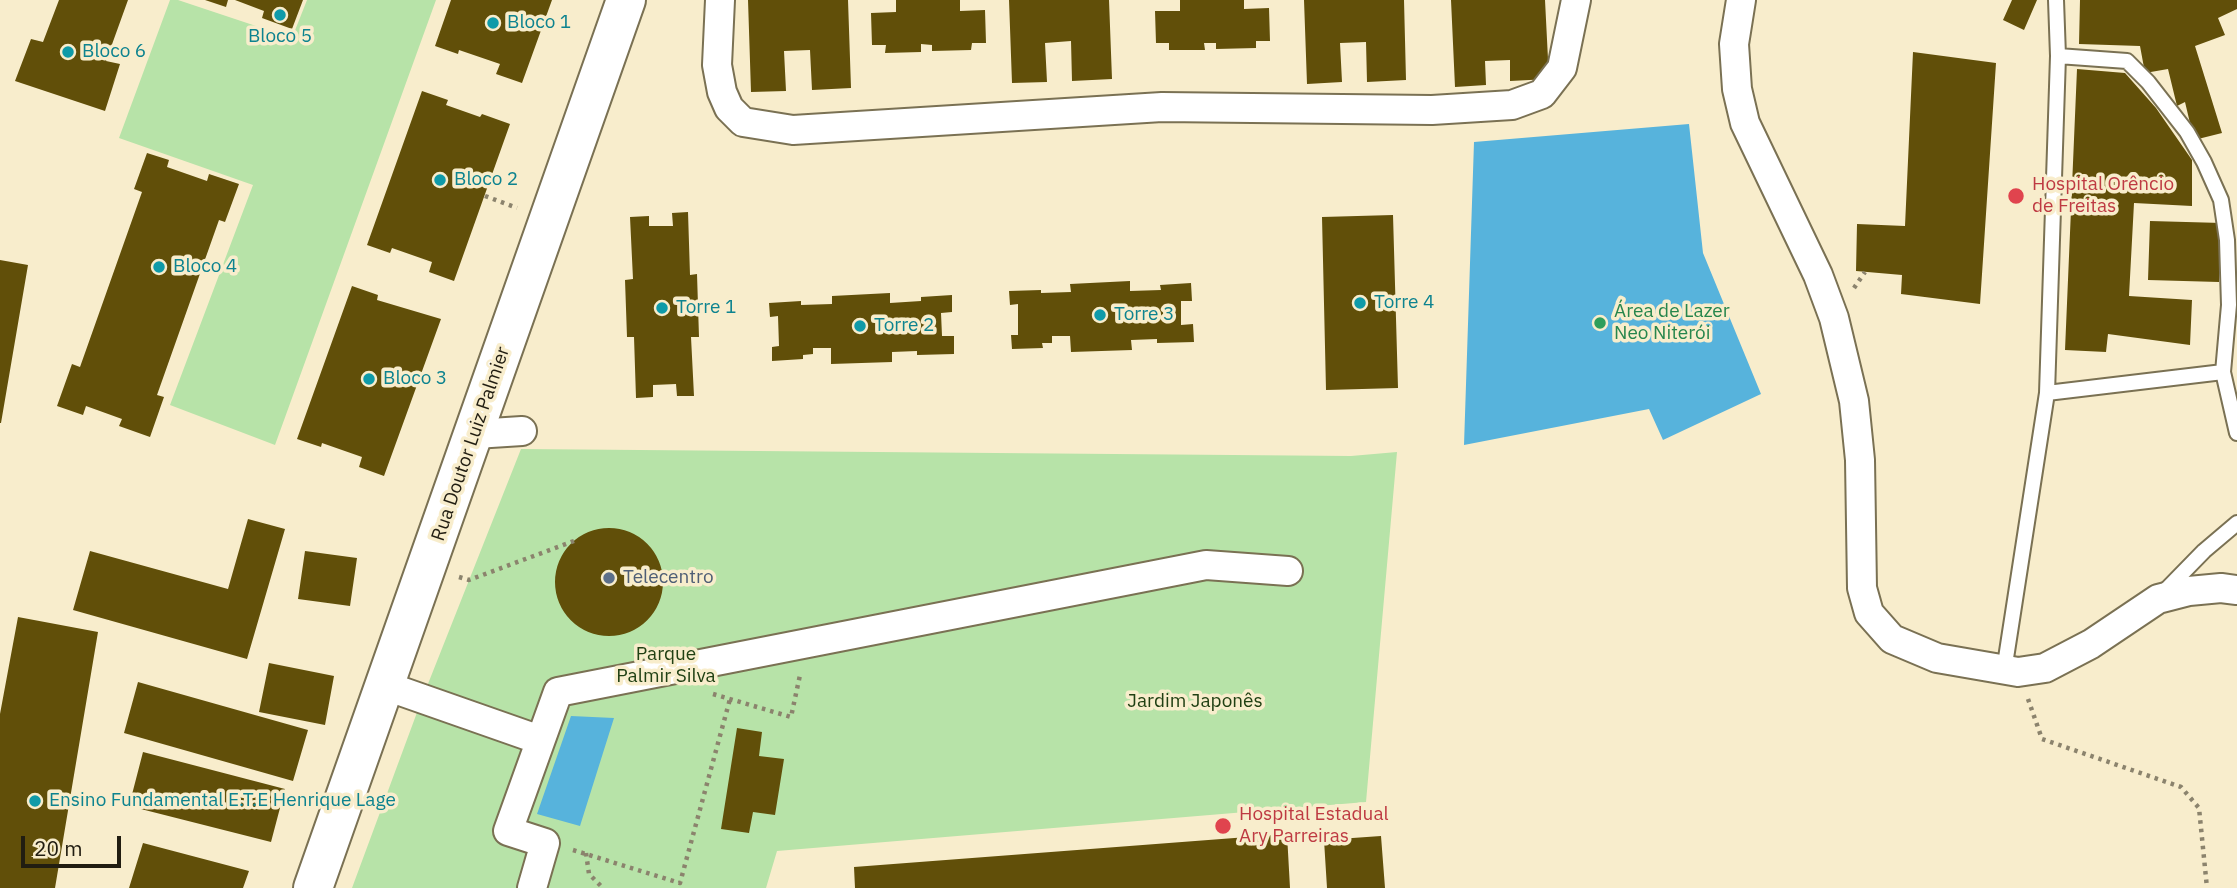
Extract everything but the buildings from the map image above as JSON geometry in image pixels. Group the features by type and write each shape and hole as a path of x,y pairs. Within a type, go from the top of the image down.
{"main road":[{"name":"Rua Doutor Luiz Palmier","path":"313,888 626,0"}],"street":[{"path":"720,0 718,65 722,92 729,108 743,122 793,130 1162,107 1432,110 1512,105 1542,94 1562,68 1576,0"},
{"path":"1741,0 1734,44 1737,89 1745,123 1818,275 1834,318 1854,401 1860,460 1862,587 1869,613 1892,639 1937,658 2011,671 2045,668 2091,644 2158,599 2189,591 2221,588 2237,590"},
{"path":"475,434 522,431"},
{"path":"532,888 545,842 508,831 558,692 1206,565 1288,571"},
{"path":"386,686 540,740"}],"lane":[{"path":"2011,671 2048,393 2058,56 2056,0"},
{"path":"2058,56 2127,61 2148,82 2186,132 2204,162 2221,200 2227,240 2230,305 2223,372 2237,433"},
{"path":"2048,393 2223,372"},
{"path":"2158,599 2204,551 2237,523"}],"path":[{"path":"485,195 520,209"},
{"path":"427,569 469,580 574,541"},
{"path":"707,692 791,717 806,643"},
{"path":"2011,671 2042,739 2181,786 2199,808 2207,888"},
{"path":"603,888 589,874 586,853 680,883 730,699"}],"green space":[{"path":"170,0 178,0 292,38 307,0 436,0 275,445 170,405 253,185 119,138"},
{"name":"Parque Palmir Silva","path":"521,449 1351,456 1397,452 1366,802 777,851 766,888 352,888 422,699"}],"water":[{"name":"Área de Lazer Neo Niterói","path":"1689,124 1703,253 1761,394 1663,440 1649,409 1464,445 1474,142"},
{"path":"571,716 614,718 580,826 537,814"}],"place":[{"name":"Bloco 5","path":"280,15"},
{"name":"Bloco 1","path":"493,23"},
{"name":"Bloco 6","path":"68,52"},
{"name":"Bloco 2","path":"440,180"},
{"name":"Hospital Orêncio de Freitas","path":"2016,196"},
{"name":"Bloco 4","path":"159,267"},
{"name":"Torre 4","path":"1360,303"},
{"name":"Torre 1","path":"662,308"},
{"name":"Torre 3","path":"1100,315"},
{"name":"Área de Lazer Neo Niterói","path":"1600,323"},
{"name":"Torre 2","path":"860,326"},
{"name":"Bloco 3","path":"369,379"},
{"name":"Telecentro","path":"609,578"},
{"name":"Ensino Fundamental E.T.E Henrique Lage","path":"35,801"},
{"name":"Hospital Estadual Ary Parreiras","path":"1223,826"}],"park label":[{"name":"Jardim Japonês","path":"1195,702"}]}
